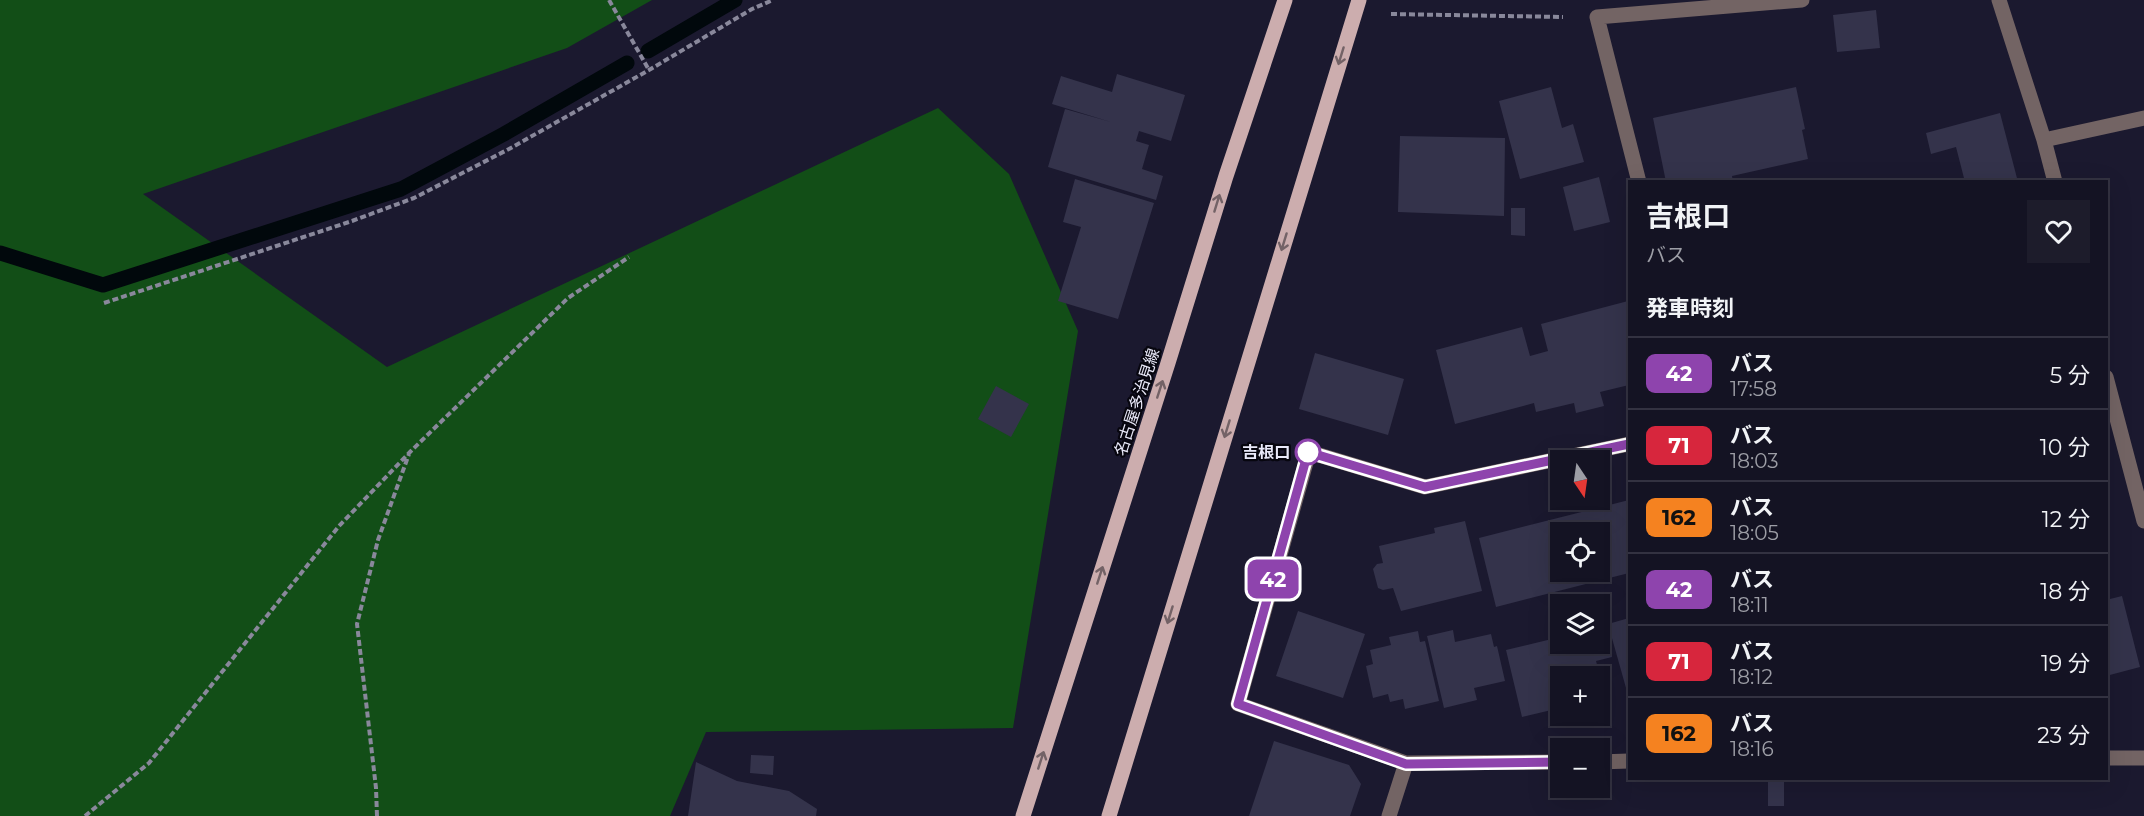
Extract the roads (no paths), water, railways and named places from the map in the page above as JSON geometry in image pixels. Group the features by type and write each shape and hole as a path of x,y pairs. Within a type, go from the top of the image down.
{"main road":[{"name":"名古屋多治見線","path":"1023,816 1226,176 1285,0"},
{"path":"1109,816 1357,7"}],"street":[{"path":"1638,180 1597,17 1802,0"},
{"path":"2000,0 2054,180"},
{"path":"2044,140 2144,117"},
{"path":"2108,385 2144,521"},
{"path":"1550,762 1406,764 1238,704 1308,452 1425,487 1628,444"},
{"path":"2108,758 2144,758"},
{"path":"1610,762 1628,761"},
{"path":"1389,816 1406,764"}],"waterway":[{"path":"648,51 735,0"},
{"path":"0,253 103,285 401,189 504,134 627,63"}],"place":[{"name":"吉根口","path":"1308,452"}]}
